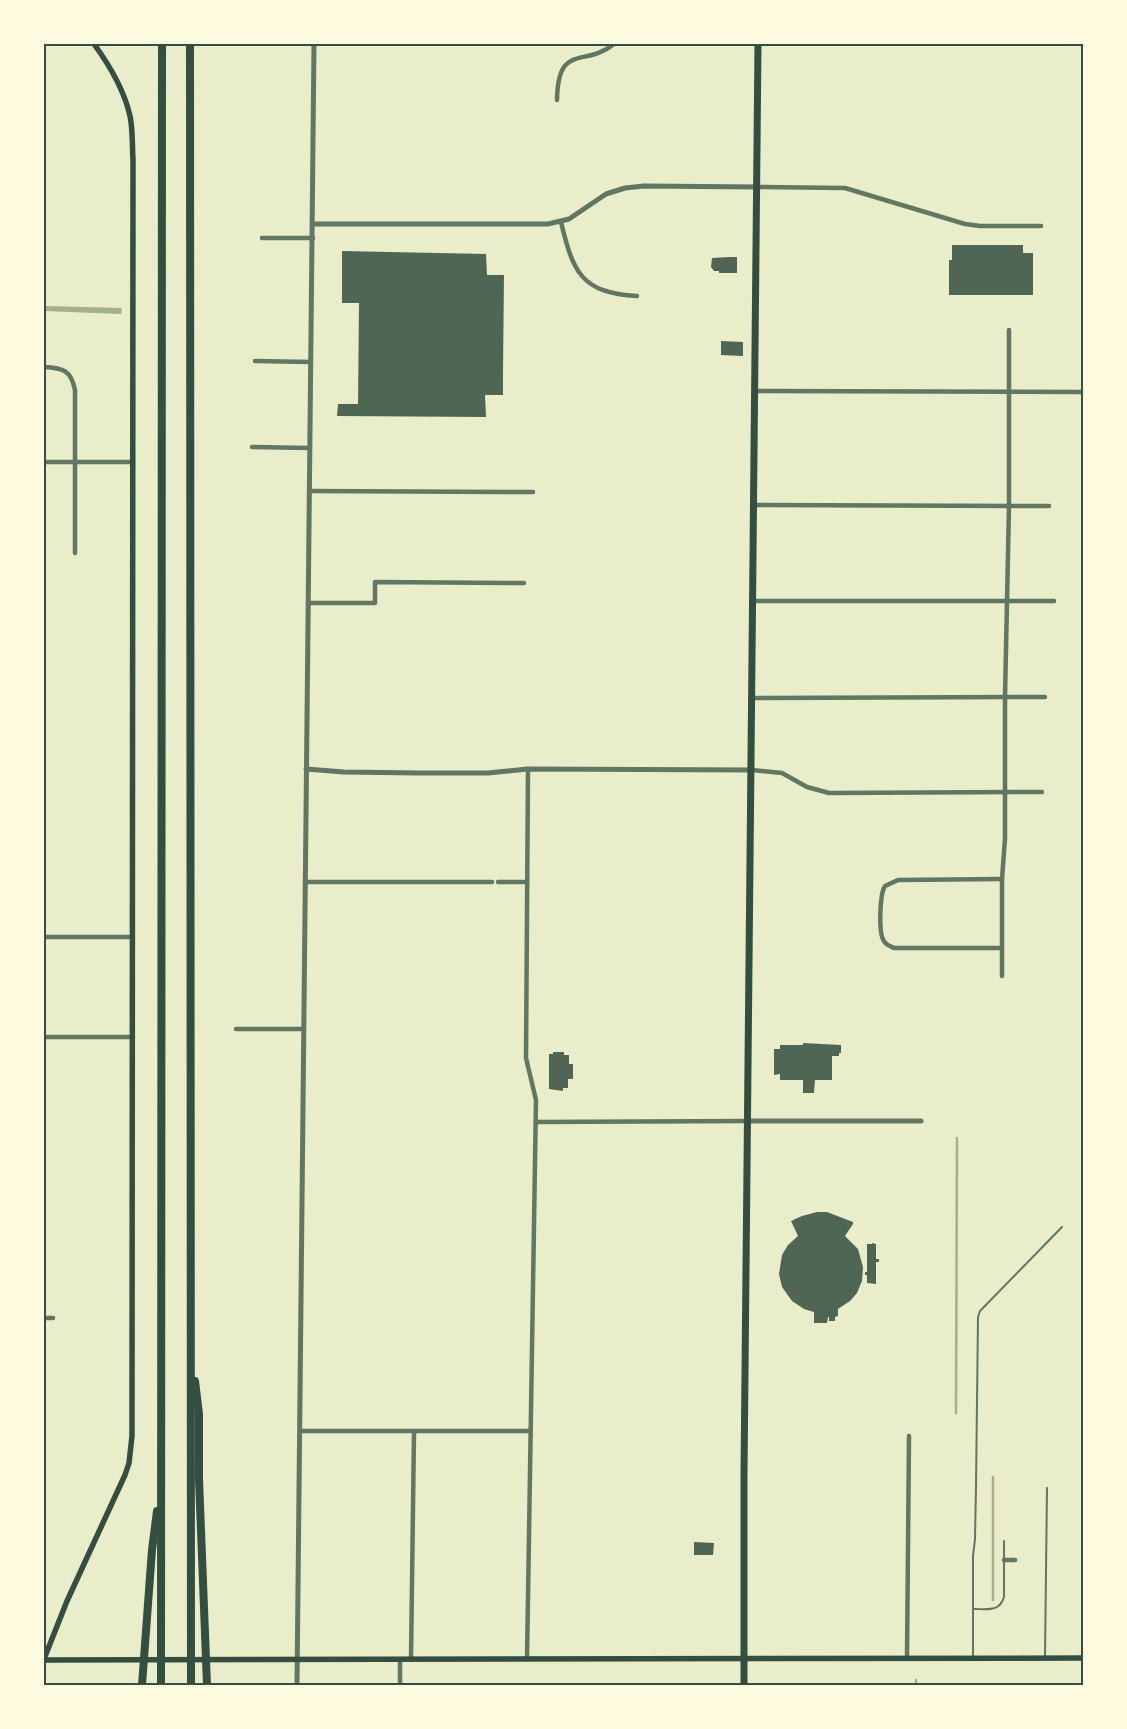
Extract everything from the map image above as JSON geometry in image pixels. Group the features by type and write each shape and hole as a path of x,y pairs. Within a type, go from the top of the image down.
{"highway":[{"path":"161,1685 162,44"},
{"path":"190,44 191,1685"},
{"path":"191,1347 199,1414 199,1478 207,1685"},
{"path":"142,1685 152,1550 161,1479"}],"main road":[{"path":"94,44 120,85 132,129 132,1444 125,1475 67,1601 44,1659 1083,1658"},
{"path":"744,1685 744,1474 758,44"}],"street":[{"path":"297,1685 314,44"},
{"path":"557,100 557,83 562,71 571,60 607,50 614,44"},
{"path":"313,224 548,224 569,219 606,194 625,188 644,186 845,188 966,224 980,226 1041,226"},
{"path":"561,222 574,265 588,284 608,293 637,296"},
{"path":"262,238 312,238"},
{"path":"1002,976 1009,506 1009,330"},
{"path":"255,361 310,362"},
{"path":"44,367 60,368 72,376 76,390 75,553"},
{"path":"755,391 1083,392"},
{"path":"252,447 310,448"},
{"path":"44,462 133,462"},
{"path":"309,491 533,492"},
{"path":"754,505 1049,506"},
{"path":"308,603 375,603 375,582 524,584"},
{"path":"753,601 1054,601"},
{"path":"752,698 1045,696"},
{"path":"306,769 398,773 488,773 528,769 752,770 782,773 808,787 829,793 1042,792"},
{"path":"527,1659 536,1122 536,1095 526,1058 528,769"},
{"path":"1001,948 894,948 883,941 881,935 881,896 886,886 898,880 1002,879"},
{"path":"306,882 527,882"},
{"path":"44,937 133,937"},
{"path":"236,1029 304,1029"},
{"path":"44,1037 133,1037"},
{"path":"536,1122 921,1121"},
{"path":"44,1318 53,1318"},
{"path":"300,1431 530,1431"},
{"path":"411,1659 414,1432"},
{"path":"907,1658 909,1436"},
{"path":"1004,1560 1015,1560"},
{"path":"400,1659 400,1685"}],"lane":[{"path":"973,1658 978,1318 980,1311 1062,1227"},
{"path":"1045,1658 1047,1488"},
{"path":"973,1609 994,1609 1002,1603 1004,1541"}],"shaded area":[{"path":"44,306 122,308 121,314 44,311"}],"building":[{"path":"952,245 1023,245 1023,253 1033,253 1033,295 949,295 949,260 952,260"},
{"path":"342,251 486,254 487,275 504,275 503,395 485,395 486,417 337,416 338,404 358,404 359,303 342,303"},
{"path":"737,257 737,273 719,273 719,271 714,271 711,267 712,258"},
{"path":"721,341 743,342 743,356 721,355"},
{"path":"803,1043 841,1045 839,1056 832,1056 832,1080 815,1080 814,1093 803,1093 803,1080 780,1080 780,1074 774,1075 774,1049 780,1049 780,1045 803,1045"},
{"path":"553,1052 564,1052 564,1055 569,1055 569,1064 573,1064 573,1079 568,1079 568,1088 563,1088 563,1091 549,1089 549,1054 553,1054"},
{"path":"817,1212 827,1212 853,1222 845,1236 858,1249 863,1267 862,1281 857,1293 850,1301 838,1309 838,1316 835,1317 835,1321 829,1321 828,1317 827,1323 814,1323 814,1312 804,1309 792,1301 782,1287 779,1274 782,1255 788,1245 798,1236 791,1221"},
{"path":"867,1244 876,1244 876,1259 879,1259 879,1262 876,1262 876,1284 867,1283 867,1275 865,1275 865,1272 867,1272"},
{"path":"694,1542 714,1543 713,1555 694,1555"}],"waterway":[{"path":"956,1413 957,1138"},
{"path":"993,1477 993,1600"},
{"path":"916,1680 916,1685"}]}
